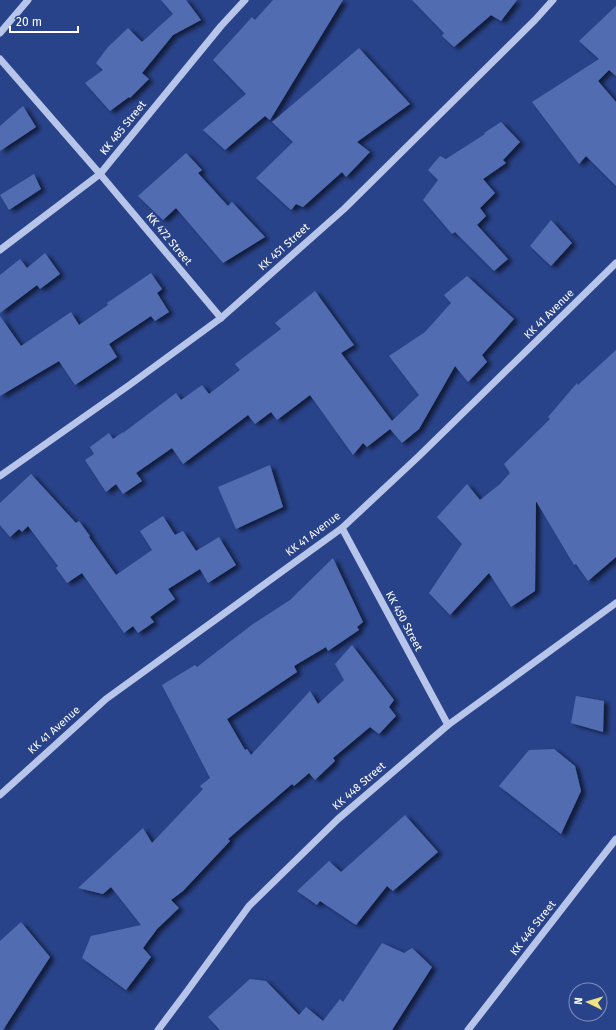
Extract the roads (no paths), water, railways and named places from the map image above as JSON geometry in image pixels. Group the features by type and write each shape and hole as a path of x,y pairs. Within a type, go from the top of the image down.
{"street":[{"path":"0,33 28,0"},
{"name":"KK 485 Street","path":"0,250 100,174 221,26 245,0"},
{"name":"KK 451 Street","path":"0,476 128,386 221,318 344,209 553,0"},
{"name":"KK 472 Street","path":"0,59 100,174 221,318"},
{"name":"KK 41 Avenue","path":"0,795 106,698 342,528 420,456 616,263"},
{"name":"KK 450 Street","path":"342,528 448,725"},
{"name":"KK 448 Street","path":"158,1030 186,994 249,906 338,819 448,725 616,603"},
{"name":"KK 446 Street","path":"468,1030 616,838"}]}
